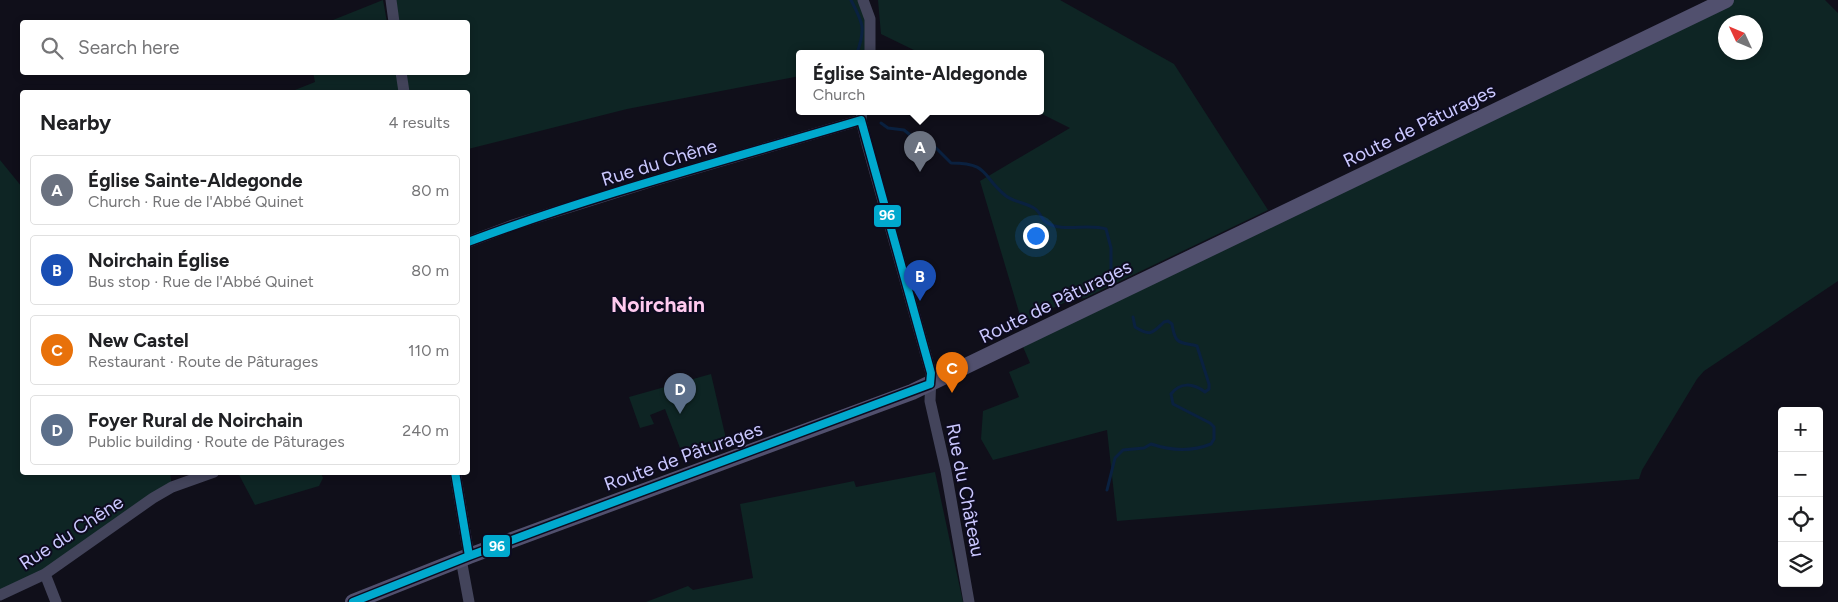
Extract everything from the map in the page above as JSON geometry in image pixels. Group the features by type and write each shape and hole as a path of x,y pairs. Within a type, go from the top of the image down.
{"main road":[{"name":"Route de Pâturages","path":"353,602 465,558 912,392 1726,0"}],"street":[{"path":"391,0 394,20"},
{"path":"863,0 870,26 870,50"},
{"path":"401,75 404,90"},
{"name":"Rue du Château","path":"862,115 931,373 930,401 946,471 969,602"},
{"name":"Rue du Chêne","path":"470,241 514,225 862,115"},
{"name":"Rue du Chêne","path":"0,595 45,574 153,498 172,487 206,475"},
{"path":"455,475 469,602"},
{"path":"45,574 56,602"}],"green space":[{"path":"383,0 387,20 333,20"},
{"path":"396,0 860,0 865,16 869,49 796,50 796,77 627,109 470,148 470,90 409,90 406,75 470,75 470,20 399,20"},
{"path":"878,0 1060,0 1174,64 1268,210 1085,298 1070,300 1019,324 1019,312 980,181 1070,128 1044,115 1044,50 914,50 881,34"},
{"path":"1726,0 1825,0 1838,13 1838,281 1704,371 1697,379 1642,470 1639,479 1117,521 1107,430 993,460 981,439 983,411 1019,397 1009,372 1030,363 1020,340"},
{"path":"314,75 401,75 404,90 295,90 315,82"},
{"path":"0,160 20,185 20,475 170,475 172,487 45,574 0,595"},
{"path":"711,374 727,443 690,457 686,446 680,448 665,409 650,415 654,424 640,428 629,397"},
{"path":"935,472 963,602 646,602 688,586 693,590 753,578 740,504 854,481 856,487"},
{"path":"239,475 322,475 323,478 319,486 255,505"}],"waterway":[{"path":"851,0 862,26 862,37 858,50"},
{"path":"881,123 888,128 904,130 914,138 931,143 951,163 973,165 979,168 1006,196 1034,208 1044,221 1052,225 1106,229 1111,248 1111,269 1115,277"},
{"path":"1107,490 1115,458 1123,450 1144,448 1151,444 1166,448 1189,449 1204,447 1211,444 1214,439 1214,427 1210,423 1173,404 1171,394 1178,387 1187,385 1205,392 1209,389 1197,346 1177,340 1172,324 1168,321 1148,333 1135,327 1133,317"}],"transit line":[{"name":"96","path":"861,120 931,373 930,384"},
{"name":"96","path":"470,241 565,208 861,120"},
{"name":"96","path":"353,602 469,556 930,384"},
{"name":"96","path":"456,475 469,556"}],"place":[{"name":"Église Sainte-Aldegonde","path":"920,172"},
{"name":"Noirchain Église","path":"920,301"},
{"name":"New Castel","path":"952,393"},
{"name":"Foyer Rural de Noirchain","path":"680,414"}],"district":[{"name":"Noirchain","path":"658,305"}]}
